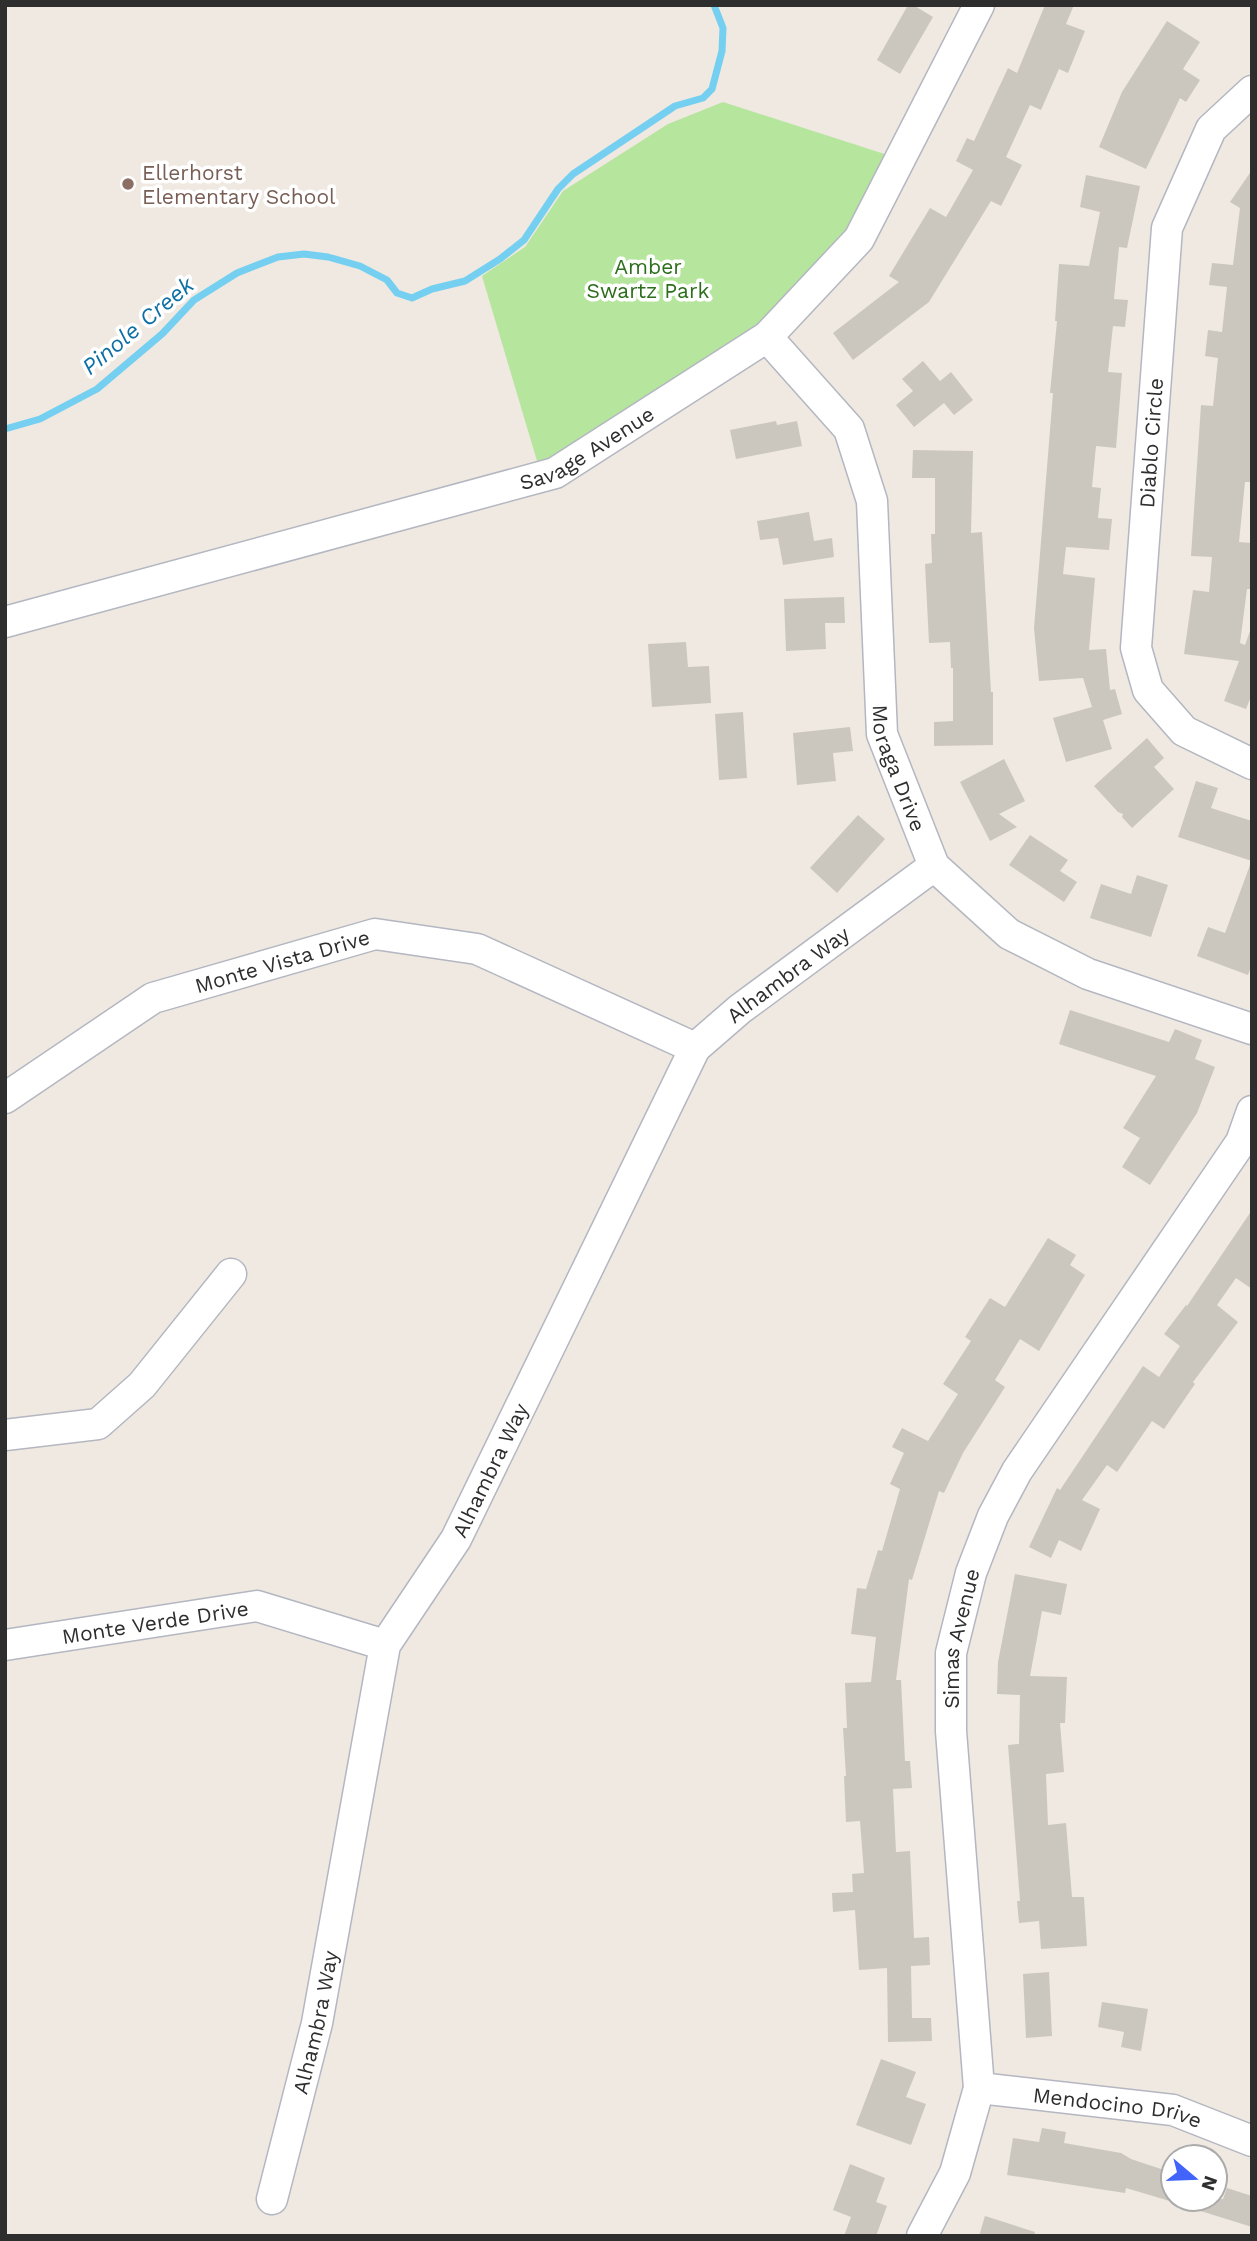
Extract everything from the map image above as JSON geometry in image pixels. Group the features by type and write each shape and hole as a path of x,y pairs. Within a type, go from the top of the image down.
{"street":[{"name":"Savage Avenue","path":"5,621 555,473 767,337 859,239 979,5"},
{"name":"Diablo Circle","path":"1252,90 1211,129 1167,228 1136,648 1148,690 1184,731 1252,764"},
{"name":"Moraga Drive","path":"767,337 849,429 872,501 882,734 934,866 1009,934 1076,969 1252,1029"},
{"name":"Alhambra Way","path":"272,2199 317,2023 385,1645 456,1539 695,1048 740,1009 934,866"},
{"name":"Monte Vista Drive","path":"5,1098 153,998 375,934 477,949 695,1048"},
{"name":"Simas Avenue","path":"922,2236 955,2173 979,2088 951,1731 951,1653 971,1573 993,1517 1017,1471 1241,1142 1252,1111"},
{"path":"5,1435 98,1424 142,1385 231,1274"},
{"name":"Monte Verde Drive","path":"5,1645 257,1606 385,1645"},
{"name":"Mendocino Drive","path":"979,2088 1173,2110 1252,2141"}],"green space":[{"name":"Amber Swartz Park","path":"723,102 900,159 892,175 768,330 540,471 482,276 525,247 563,191 668,124"}],"building":[{"path":"908,5 913,5 933,17 900,74 877,60"},
{"path":"1045,5 1074,5 1066,24 1085,31 1068,73 1059,69 1041,110 1030,105 1006,157 1022,165 1001,206 991,201 929,302 853,360 833,333 899,282 889,276 930,208 946,217 973,170 956,161 967,138 974,141 1008,68 1017,73"},
{"path":"1167,21 1200,42 1183,69 1200,80 1186,102 1180,98 1146,169 1099,147 1122,92"},
{"path":"1252,170 1252,482 1245,482 1239,542 1252,543 1252,589 1247,589 1240,643 1245,645 1252,631 1252,694 1246,709 1224,701 1239,661 1184,654 1193,590 1209,592 1212,557 1191,556 1201,405 1213,406 1218,358 1205,356 1208,330 1222,332 1227,287 1209,285 1212,263 1233,265 1240,208 1230,202"},
{"path":"1086,175 1140,186 1127,248 1119,247 1114,299 1128,300 1125,327 1113,326 1108,372 1122,373 1116,448 1096,446 1092,487 1101,488 1098,518 1112,519 1109,550 1066,547 1063,574 1095,578 1089,650 1106,649 1110,690 1115,689 1122,714 1103,720 1112,749 1066,762 1053,718 1092,707 1083,678 1039,681 1034,628 1053,393 1050,393 1059,264 1089,266 1100,212 1080,207"},
{"path":"923,361 940,381 951,372 973,400 954,415 944,403 914,427 896,405 913,391 902,379"},
{"path":"776,421 777,425 797,421 802,446 736,459 730,430"},
{"path":"913,450 973,451 971,533 982,532 993,692 993,745 934,746 934,722 953,721 953,668 950,642 929,643 925,564 932,563 935,478 912,478"},
{"path":"809,512 814,541 832,538 834,557 783,565 778,538 760,540 757,521"},
{"path":"844,597 845,623 825,623 826,649 786,651 784,599"},
{"path":"686,642 688,667 709,666 711,703 652,707 648,644"},
{"path":"743,712 747,778 719,780 715,714"},
{"path":"850,727 853,751 833,753 836,781 797,785 793,733"},
{"path":"1147,738 1164,758 1154,767 1174,789 1132,828 1122,817 1123,814 1094,786"},
{"path":"1004,759 1025,801 999,814 1017,827 990,841 960,782"},
{"path":"1196,781 1218,788 1211,808 1252,821 1252,861 1178,837"},
{"path":"858,815 885,839 837,893 810,868"},
{"path":"1030,835 1068,860 1060,871 1077,882 1064,902 1009,865"},
{"path":"1250,865 1252,964 1248,975 1197,956 1208,927 1225,933"},
{"path":"1137,875 1168,885 1151,937 1090,918 1101,884 1131,894"},
{"path":"1070,1010 1169,1042 1175,1029 1202,1040 1195,1059 1215,1067 1197,1113 1150,1185 1122,1167 1140,1138 1123,1128 1156,1076 1059,1044"},
{"path":"1252,1210 1252,1289 1236,1278 1217,1305 1238,1322 1193,1382 1195,1384 1164,1429 1152,1421 1117,1472 1107,1465 1082,1500 1100,1509 1081,1551 1059,1540 1051,1558 1029,1547 1057,1488 1060,1490 1143,1366 1159,1377 1180,1346 1164,1334 1187,1306"},
{"path":"1048,1238 1076,1255 1070,1265 1085,1275 1039,1351 1020,1339 995,1380 1005,1387 963,1453 944,1493 939,1491 912,1580 909,1579 896,1680 901,1680 905,1761 910,1761 912,1788 893,1789 896,1852 910,1851 914,1938 929,1937 930,1965 911,1966 912,2018 931,2018 932,2041 888,2042 887,1968 859,1970 855,1910 833,1912 832,1893 853,1892 852,1874 864,1873 860,1821 846,1822 843,1728 847,1728 845,1683 871,1682 876,1637 851,1634 857,1588 866,1589 878,1550 882,1551 900,1489 890,1484 904,1453 892,1447 902,1428 928,1441 958,1394 943,1384 971,1341 965,1337 990,1298 1005,1307"},
{"path":"1015,1574 1067,1584 1061,1615 1042,1611 1030,1676 1067,1677 1065,1723 1060,1723 1064,1772 1046,1774 1048,1825 1066,1823 1072,1897 1084,1897 1087,1946 1041,1949 1039,1921 1019,1923 1017,1901 1020,1901 1008,1745 1019,1744 1020,1695 997,1694 998,1662"},
{"path":"1049,1972 1052,2036 1026,2038 1023,1974"},
{"path":"1102,2002 1148,2009 1141,2051 1121,2047 1124,2032 1098,2027"},
{"path":"881,2059 916,2072 906,2097 926,2104 911,2145 856,2125"},
{"path":"1042,2128 1066,2132 1064,2143 1121,2153 1159,2168 1159,2198 1126,2188 1125,2193 1007,2175 1013,2138 1039,2142"},
{"path":"850,2164 885,2178 876,2202 887,2206 876,2236 844,2236 851,2217 833,2210"},
{"path":"1229,2189 1252,2196 1252,2227 1207,2213 1229,2213"},
{"path":"985,2216 1035,2232 1034,2236 979,2236"}],"waterway":[{"name":"Pinole Creek","path":"5,429 40,419 97,389 162,334 194,300 237,273 278,257 304,254 360,266 387,280 397,293 412,298 432,289 465,281 524,240 558,189 573,174 675,106 703,98 712,89 722,51 723,28 714,5"}],"place":[{"name":"Ellerhorst Elementary School","path":"128,184"}]}
